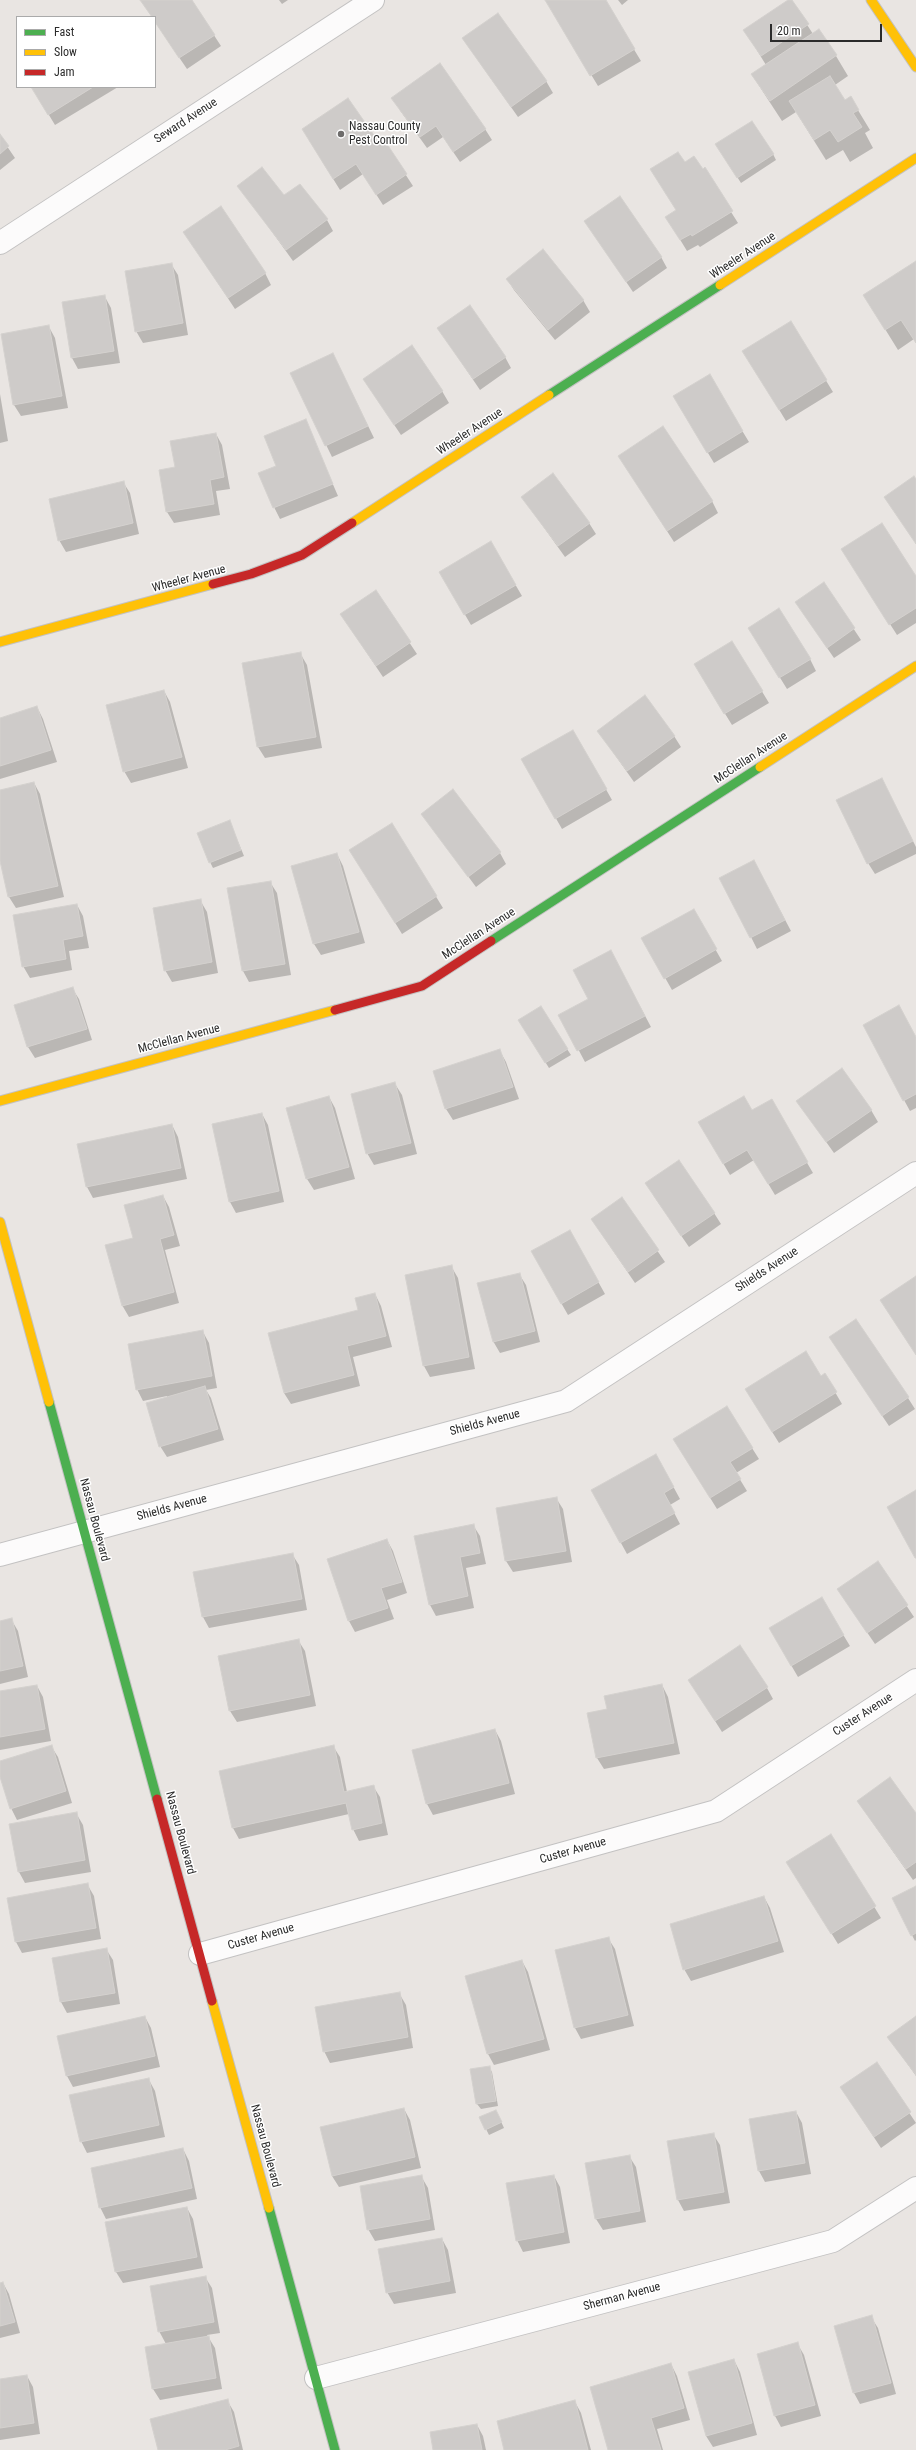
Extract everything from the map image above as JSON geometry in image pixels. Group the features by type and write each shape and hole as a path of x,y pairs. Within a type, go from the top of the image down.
{"street":[{"name":"Seward Avenue","path":"0,243 373,0"},
{"path":"872,0 916,67"},
{"name":"Wheeler Avenue","path":"0,642 251,574 302,555 916,158"},
{"name":"McClellan Avenue","path":"0,1101 422,986 916,666"},
{"name":"Shields Avenue","path":"0,1555 566,1401 916,1173"},
{"name":"Nassau Boulevard","path":"0,1222 336,2450"},
{"name":"Custer Avenue","path":"200,1954 716,1811 916,1680"},
{"name":"Sherman Avenue","path":"316,2378 833,2242 916,2188"}],"building":[{"path":"140,0 192,0 215,35 179,58 156,24 156,16 151,16"},
{"path":"545,0 606,0 635,49 590,76"},
{"path":"788,0 792,0 809,24 761,56 743,30"},
{"path":"498,13 547,81 511,107 462,38"},
{"path":"819,29 837,55 770,101 751,74"},
{"path":"440,63 486,129 453,152 436,126 420,137 391,98"},
{"path":"830,76 845,100 851,96 859,110 853,113 862,127 838,142 830,130 814,140 789,101"},
{"path":"32,88 91,88 48,115"},
{"path":"348,98 378,141 383,138 407,174 376,195 356,164 333,179 302,129"},
{"path":"752,121 774,154 737,178 715,144"},
{"path":"0,134 9,146 0,154"},
{"path":"678,152 685,162 694,156 703,169 705,167 733,211 692,236 691,234 680,240 665,217 676,210 650,169"},
{"path":"262,167 284,195 300,184 328,219 286,250 237,186"},
{"path":"620,196 662,257 626,282 584,221"},
{"path":"221,206 266,273 228,298 183,232"},
{"path":"543,249 584,300 548,330 506,279"},
{"path":"916,261 916,343 901,320 885,330 863,295"},
{"path":"172,263 183,323 135,332 125,271"},
{"path":"105,295 114,351 71,358 62,302"},
{"path":"470,305 506,357 473,379 437,328"},
{"path":"791,321 827,380 779,410 742,351"},
{"path":"49,325 62,396 13,405 1,334"},
{"path":"412,345 443,391 394,425 363,379"},
{"path":"333,353 368,426 325,446 290,373"},
{"path":"710,374 743,431 707,453 673,396"},
{"path":"306,419 333,484 273,508 258,473 276,466 264,436"},
{"path":"663,426 713,501 667,531 618,456"},
{"path":"216,433 224,477 210,480 214,504 166,512 159,470 175,467 170,441"},
{"path":"553,473 590,523 558,546 521,497"},
{"path":"914,476 916,479 916,544 884,497"},
{"path":"124,481 133,523 58,541 49,499"},
{"path":"882,523 916,576 916,608 889,625 841,549"},
{"path":"491,541 516,585 464,615 439,572"},
{"path":"824,582 855,628 827,648 795,602"},
{"path":"376,590 411,642 376,666 340,614"},
{"path":"779,608 811,659 779,678 748,628"},
{"path":"732,641 763,691 724,714 694,664"},
{"path":"301,652 316,737 257,747 242,663"},
{"path":"164,690 182,757 123,772 106,705"},
{"path":"645,695 675,736 627,771 597,731"},
{"path":"37,706 51,750 0,766 0,718"},
{"path":"573,730 607,789 555,819 521,759"},
{"path":"882,778 913,841 867,864 836,800"},
{"path":"34,782 58,886 8,897 0,861 0,790"},
{"path":"453,789 501,852 468,877 421,814"},
{"path":"230,820 241,850 209,863 197,833"},
{"path":"392,823 437,896 395,923 349,850"},
{"path":"337,853 359,932 313,944 291,866"},
{"path":"754,860 785,920 750,938 719,878"},
{"path":"271,881 285,964 242,971 227,888"},
{"path":"201,899 212,962 164,971 153,908"},
{"path":"77,904 83,936 63,940 66,959 22,967 13,915"},
{"path":"694,909 717,949 664,979 641,938"},
{"path":"611,950 645,1016 577,1051 558,1015 588,999 573,970"},
{"path":"73,987 87,1029 27,1047 14,1005"},
{"path":"899,1005 916,1037 916,1094 903,1101 863,1025"},
{"path":"541,1006 568,1049 545,1063 518,1020"},
{"path":"500,1049 513,1087 445,1109 433,1071"},
{"path":"842,1068 872,1110 826,1142 796,1101"},
{"path":"395,1082 411,1143 366,1154 351,1094"},
{"path":"329,1096 349,1167 306,1179 286,1108"},
{"path":"744,1096 752,1110 772,1099 808,1162 768,1184 747,1150 723,1164 698,1122"},
{"path":"262,1113 279,1191 229,1202 212,1124"},
{"path":"172,1124 181,1168 86,1187 77,1144"},
{"path":"679,1160 715,1213 681,1236 645,1183"},
{"path":"163,1195 174,1235 160,1239 174,1292 122,1306 105,1245 133,1238 124,1205"},
{"path":"622,1197 659,1250 628,1272 591,1219"},
{"path":"570,1230 599,1282 561,1304 531,1251"},
{"path":"452,1265 469,1357 423,1366 405,1275"},
{"path":"520,1273 535,1331 493,1342 477,1283"},
{"path":"916,1276 916,1355 880,1300"},
{"path":"375,1293 386,1336 347,1346 354,1375 284,1393 268,1333 358,1310 355,1298"},
{"path":"856,1319 909,1397 882,1416 829,1337"},
{"path":"203,1330 212,1376 136,1390 128,1344"},
{"path":"806,1351 821,1376 825,1373 837,1392 772,1432 745,1389"},
{"path":"205,1386 218,1429 159,1447 146,1403"},
{"path":"727,1406 753,1448 730,1462 741,1479 710,1498 673,1439"},
{"path":"656,1454 674,1487 664,1493 675,1513 620,1543 591,1490"},
{"path":"916,1490 916,1558 915,1558 887,1507"},
{"path":"557,1497 566,1551 505,1561 496,1508"},
{"path":"474,1524 480,1553 460,1557 468,1596 429,1605 414,1536"},
{"path":"387,1539 402,1582 381,1588 388,1608 348,1621 327,1559"},
{"path":"293,1553 302,1599 202,1617 193,1572"},
{"path":"878,1561 908,1605 867,1633 837,1589"},
{"path":"822,1597 844,1635 791,1666 769,1628"},
{"path":"12,1618 23,1666 0,1671 0,1621"},
{"path":"299,1639 310,1695 229,1711 218,1656"},
{"path":"740,1645 768,1687 715,1721 688,1680"},
{"path":"662,1684 674,1743 596,1758 587,1713 607,1709 604,1696"},
{"path":"37,1685 45,1729 0,1737 0,1691"},
{"path":"495,1729 509,1783 426,1804 412,1750"},
{"path":"52,1745 66,1791 10,1809 0,1777 0,1761"},
{"path":"334,1745 344,1792 374,1785 382,1823 352,1830 346,1803 232,1828 219,1771"},
{"path":"890,1777 916,1813 916,1862 906,1869 857,1801"},
{"path":"77,1812 85,1860 18,1872 9,1824"},
{"path":"831,1834 876,1906 831,1934 786,1862"},
{"path":"88,1883 96,1928 15,1942 7,1898"},
{"path":"916,1886 916,1933 911,1936 892,1898"},
{"path":"764,1896 778,1941 683,1970 670,1924"},
{"path":"609,1937 628,2015 574,2028 555,1950"},
{"path":"107,1948 115,1993 60,2002 52,1958"},
{"path":"522,1960 544,2039 487,2054 465,1976"},
{"path":"400,1992 408,2037 323,2052 315,2007"},
{"path":"145,2016 155,2056 66,2076 57,2036"},
{"path":"916,2016 916,2075 887,2037"},
{"path":"877,2062 911,2112 874,2137 840,2087"},
{"path":"490,2066 496,2101 476,2104 470,2069"},
{"path":"149,2078 159,2125 80,2142 69,2095"},
{"path":"404,2108 415,2157 332,2176 320,2127"},
{"path":"496,2110 502,2122 485,2130 479,2117"},
{"path":"796,2111 805,2163 758,2171 749,2119"},
{"path":"714,2133 724,2192 677,2200 667,2141"},
{"path":"183,2148 192,2188 99,2208 91,2168"},
{"path":"630,2155 640,2211 595,2219 585,2163"},
{"path":"422,2175 430,2219 367,2230 360,2186"},
{"path":"554,2175 564,2232 516,2241 506,2183"},
{"path":"187,2207 197,2257 115,2272 105,2222"},
{"path":"442,2238 450,2281 386,2293 378,2249"},
{"path":"206,2276 214,2322 158,2332 150,2286"},
{"path":"3,2282 15,2322 0,2326 0,2283"},
{"path":"872,2315 891,2383 853,2393 834,2326"},
{"path":"209,2336 216,2378 152,2389 145,2347"},
{"path":"798,2342 815,2405 774,2416 757,2354"},
{"path":"734,2359 752,2423 706,2436 688,2372"},
{"path":"671,2363 684,2408 651,2418 661,2450 608,2450 590,2387"},
{"path":"27,2375 34,2423 0,2428 0,2379"},
{"path":"228,2399 239,2446 225,2450 158,2450 150,2419"},
{"path":"575,2400 588,2450 504,2450 497,2421"},
{"path":"477,2424 482,2450 433,2450 430,2432"}],"traffic: fast":[{"path":"549,395 720,285"},
{"path":"491,941 760,767"},
{"path":"49,1402 157,1799"},
{"path":"269,2208 335,2450"}],"traffic: slow":[{"path":"871,0 916,67"},
{"path":"720,285 916,158"},
{"path":"352,523 549,395"},
{"path":"0,642 213,584"},
{"path":"760,767 916,666"},
{"path":"0,1101 335,1010"},
{"path":"0,1222 49,1402"},
{"path":"212,2001 269,2208"}],"traffic: jam":[{"path":"213,584 251,574 302,555 352,523"},
{"path":"335,1010 422,986 491,941"},
{"path":"157,1799 212,2001"}],"place":[{"name":"Nassau County Pest Control","path":"341,134"}]}
